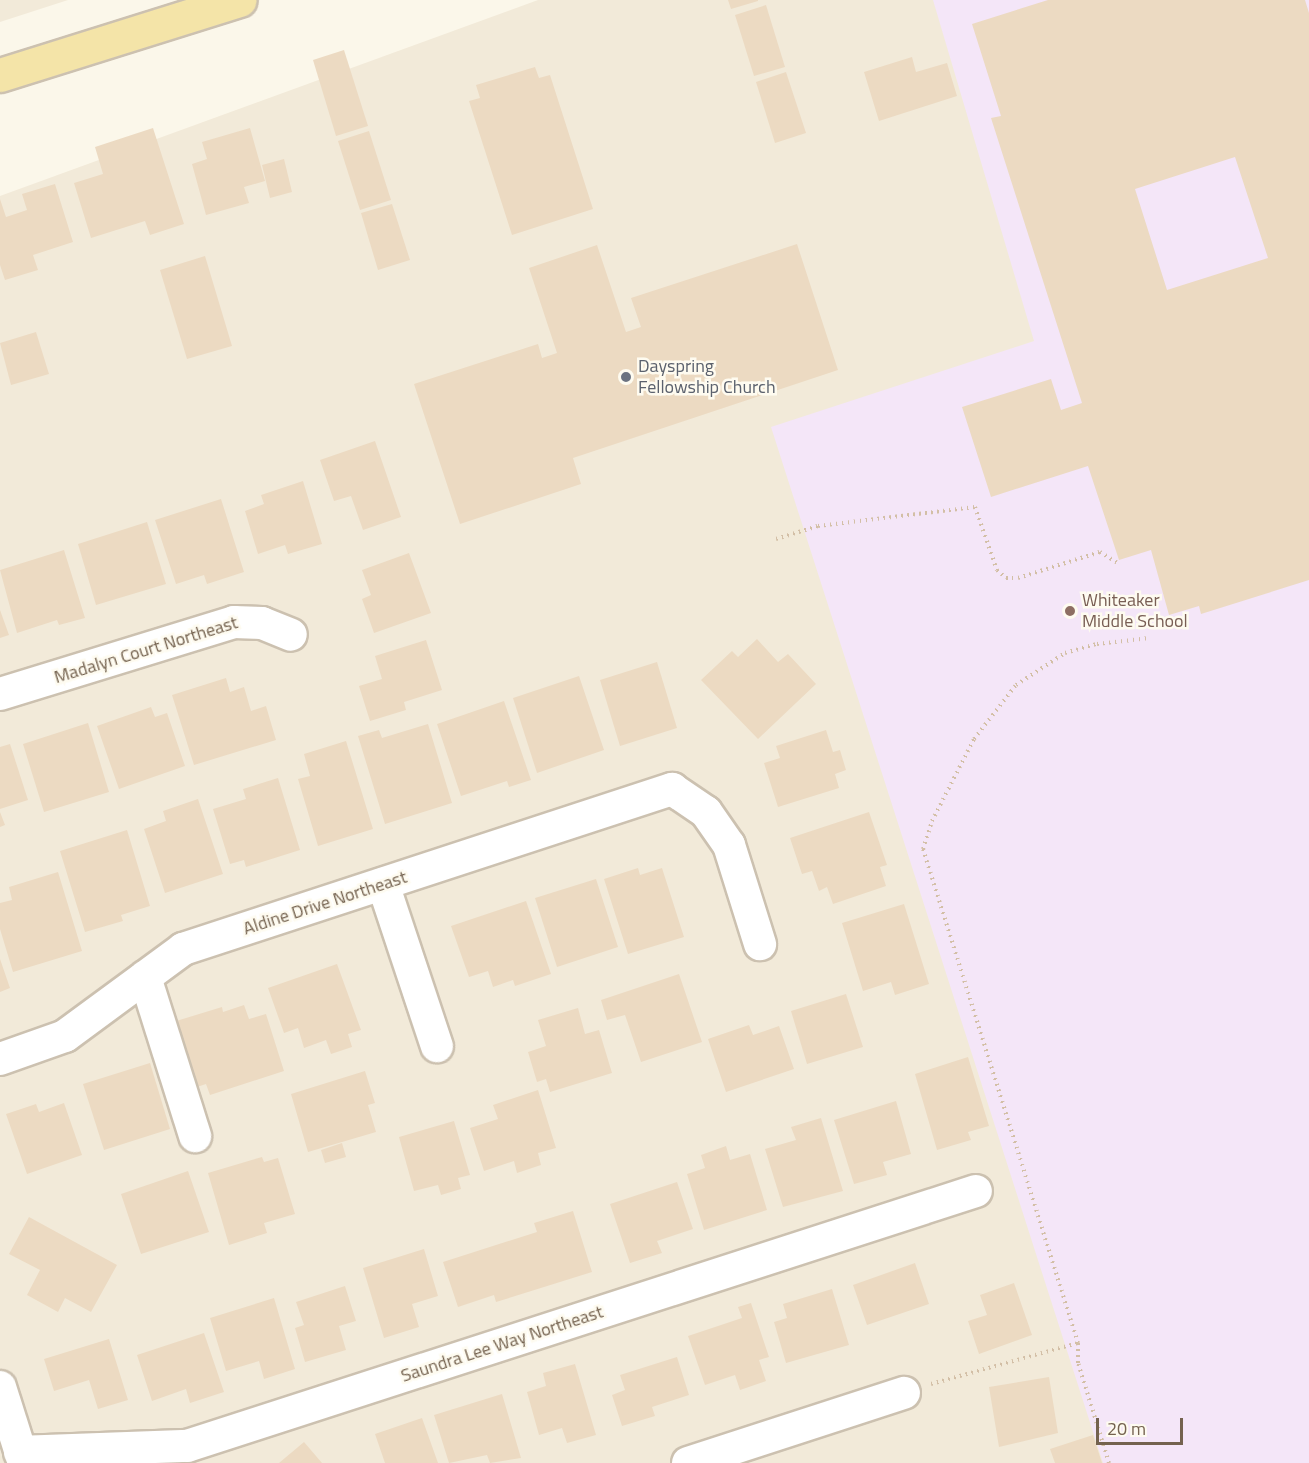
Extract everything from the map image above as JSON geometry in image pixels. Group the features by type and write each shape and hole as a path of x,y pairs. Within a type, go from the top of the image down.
{"main road":[{"path":"0,75 240,0"}],"street":[{"name":"Madalyn Court Northeast","path":"0,694 234,622 262,623 291,635"},
{"name":"Aldine Drive Northeast","path":"0,1059 65,1036 183,949 672,789 706,812 729,845 760,944"},
{"path":"383,884 436,1046"},
{"path":"145,977 195,1136"},
{"name":"Saundra Lee Way Northeast","path":"14,1443 187,1446 976,1191"},
{"path":"0,1387 14,1443"},
{"path":"688,1463 904,1393"}],"path":[{"path":"777,539 818,526 975,507 997,570 1006,578 1018,578 1100,552 1119,564"},
{"path":"1109,1463 1078,1363 1078,1343 924,849 932,821 974,739 1016,685 1065,653 1097,644 1150,638"},
{"path":"904,1393 1078,1343"}],"shaded area":[{"path":"0,0 68,0 0,22"},
{"path":"538,0 1309,0 1309,1463 0,1463 0,196"},
{"name":"Whiteaker Middle School","path":"933,0 1309,0 1309,1463 1103,1463 771,427 1034,341"}],"building":[{"path":"728,0 758,0 758,1 731,9"},
{"path":"1048,0 1305,0 1309,13 1309,580 1201,614 1199,606 1169,615 1151,550 1119,560 1088,466 991,497 962,407 1051,379 1061,410 1082,403 991,118 1001,116 972,24","holes":["1235,157 1268,258 1167,290 1135,189"]},
{"path":"766,5 785,67 754,76 735,15"},
{"path":"344,50 368,126 336,136 313,60"},
{"path":"912,57 916,72 947,63 957,96 879,121 864,72"},
{"path":"535,67 539,78 550,75 593,209 512,235 469,101 480,98 476,85"},
{"path":"786,72 806,133 775,143 756,82"},
{"path":"153,128 184,224 150,235 145,221 91,238 74,183 103,174 95,147"},
{"path":"250,128 265,181 244,187 249,203 206,215 192,164 207,159 202,142"},
{"path":"369,131 391,200 360,210 338,141"},
{"path":"284,159 292,192 270,198 262,165"},
{"path":"55,184 73,242 33,255 38,270 5,280 0,265 0,199 6,217 27,210 22,194"},
{"path":"392,204 410,260 378,270 361,213"},
{"name":"Dayspring Fellowship Church","path":"797,244 838,370 573,458 581,484 460,524 414,384 538,344 542,358 557,353 529,268 597,245 626,332 641,327 631,298"},
{"path":"205,256 232,346 187,359 160,270"},
{"path":"36,332 49,374 11,385 0,343"},
{"path":"375,441 401,517 363,530 351,496 334,501 320,460"},
{"path":"303,481 322,544 288,554 285,545 258,554 245,511 264,504 261,495"},
{"path":"221,499 244,572 207,584 204,575 176,584 155,520"},
{"path":"147,522 166,584 96,605 78,544"},
{"path":"64,550 85,618 59,625 57,620 17,633 0,570"},
{"path":"409,553 431,613 374,633 362,599 371,595 362,570"},
{"path":"0,610 9,635 0,638"},
{"path":"757,639 778,662 788,654 816,684 758,739 701,680 732,651 738,657"},
{"path":"426,640 442,690 404,702 406,710 370,721 359,686 382,679 375,656"},
{"path":"657,662 677,728 620,746 600,680"},
{"path":"579,676 604,750 537,773 513,698"},
{"path":"226,678 230,692 244,687 251,711 266,706 276,740 194,765 172,695"},
{"path":"504,701 531,780 509,787 507,781 461,796 437,724"},
{"path":"151,707 155,717 167,713 185,766 119,789 97,726"},
{"path":"88,723 109,792 44,812 23,744"},
{"path":"428,724 452,803 385,824 358,736 379,730 382,738"},
{"path":"826,730 833,752 840,750 846,770 835,774 839,788 778,807 764,763 780,758 776,746"},
{"path":"346,741 373,829 318,846 298,779 310,776 304,754"},
{"path":"10,744 28,800 0,809 0,747"},
{"path":"278,778 300,850 246,867 244,860 230,864 213,809 246,799 243,789"},
{"path":"198,799 223,874 165,893 144,829 166,821 163,811"},
{"path":"0,812 5,825 0,827"},
{"path":"869,812 887,865 880,867 886,886 833,904 827,887 819,891 812,871 802,874 790,838"},
{"path":"127,830 150,906 121,915 123,921 85,932 60,851"},
{"path":"638,868 640,875 662,868 684,937 628,954 604,879"},
{"path":"58,872 82,951 13,972 0,929 0,903 12,900 9,887"},
{"path":"596,879 618,947 557,967 535,898"},
{"path":"526,901 551,974 515,986 513,980 493,987 488,971 469,977 451,926"},
{"path":"904,904 929,984 895,995 891,982 863,991 842,923"},
{"path":"0,959 10,988 0,992"},
{"path":"337,964 361,1030 348,1034 352,1047 331,1054 326,1040 304,1048 298,1028 284,1033 268,988"},
{"path":"679,974 702,1042 641,1062 625,1015 607,1020 601,1000"},
{"path":"846,994 863,1047 807,1064 791,1011"},
{"path":"244,1005 249,1019 266,1014 284,1071 210,1095 206,1084 194,1088 173,1022 222,1007 223,1012"},
{"path":"578,1008 585,1034 599,1030 612,1073 550,1092 546,1079 537,1082 528,1052 546,1046 538,1020"},
{"path":"749,1025 753,1035 779,1026 794,1069 726,1092 708,1039"},
{"path":"968,1057 989,1126 968,1132 971,1140 937,1150 915,1074"},
{"path":"150,1063 170,1129 104,1150 83,1084"},
{"path":"365,1071 375,1103 368,1105 376,1132 308,1152 291,1094"},
{"path":"538,1090 556,1148 538,1153 541,1165 517,1173 514,1161 484,1171 470,1128 498,1119 493,1105"},
{"path":"896,1101 911,1154 883,1162 887,1175 854,1184 834,1120"},
{"path":"64,1103 82,1155 27,1174 6,1114 36,1104 39,1112"},
{"path":"821,1118 843,1191 783,1207 765,1149 796,1140 791,1127"},
{"path":"454,1121 470,1175 458,1178 461,1189 441,1195 438,1185 414,1191 399,1137"},
{"path":"342,1143 346,1157 325,1163 321,1150"},
{"path":"726,1146 730,1160 750,1154 767,1210 704,1230 687,1174 705,1168 701,1155"},
{"path":"262,1157 264,1162 278,1158 295,1214 264,1223 267,1233 229,1245 208,1173"},
{"path":"188,1171 209,1232 141,1254 121,1194"},
{"path":"677,1182 693,1229 657,1241 662,1253 630,1263 610,1204"},
{"path":"573,1211 592,1272 496,1302 494,1295 458,1307 443,1262 537,1232 534,1223"},
{"path":"29,1217 117,1265 91,1312 65,1298 58,1312 27,1295 40,1270 9,1254"},
{"path":"424,1249 438,1296 412,1304 419,1327 384,1338 363,1268"},
{"path":"915,1263 929,1304 867,1325 853,1285"},
{"path":"1014,1283 1032,1335 979,1354 968,1321 987,1315 980,1295"},
{"path":"345,1286 356,1321 339,1326 346,1350 305,1362 295,1328 304,1325 296,1302"},
{"path":"832,1289 849,1345 786,1363 774,1322 787,1318 783,1304"},
{"path":"274,1298 295,1369 264,1379 259,1361 226,1371 210,1318"},
{"path":"751,1303 769,1357 759,1360 766,1381 740,1390 735,1375 705,1385 688,1336 742,1318 738,1307"},
{"path":"204,1333 224,1392 190,1403 186,1389 152,1401 137,1355"},
{"path":"109,1339 128,1400 98,1409 89,1380 54,1391 44,1359"},
{"path":"677,1357 689,1395 652,1407 655,1416 622,1426 612,1395 625,1390 620,1375"},
{"path":"575,1364 596,1435 567,1443 562,1428 539,1435 527,1392 546,1386 543,1373"},
{"path":"1049,1377 1058,1433 999,1447 989,1387"},
{"path":"502,1394 521,1458 490,1463 487,1455 449,1463 434,1415"},
{"path":"422,1418 438,1463 385,1463 375,1434"},
{"path":"1093,1435 1102,1463 1055,1463 1050,1449"},
{"path":"304,1442 322,1463 279,1463"}],"place":[{"name":"Dayspring Fellowship Church","path":"626,377"},
{"name":"Whiteaker Middle School","path":"1070,611"}]}
